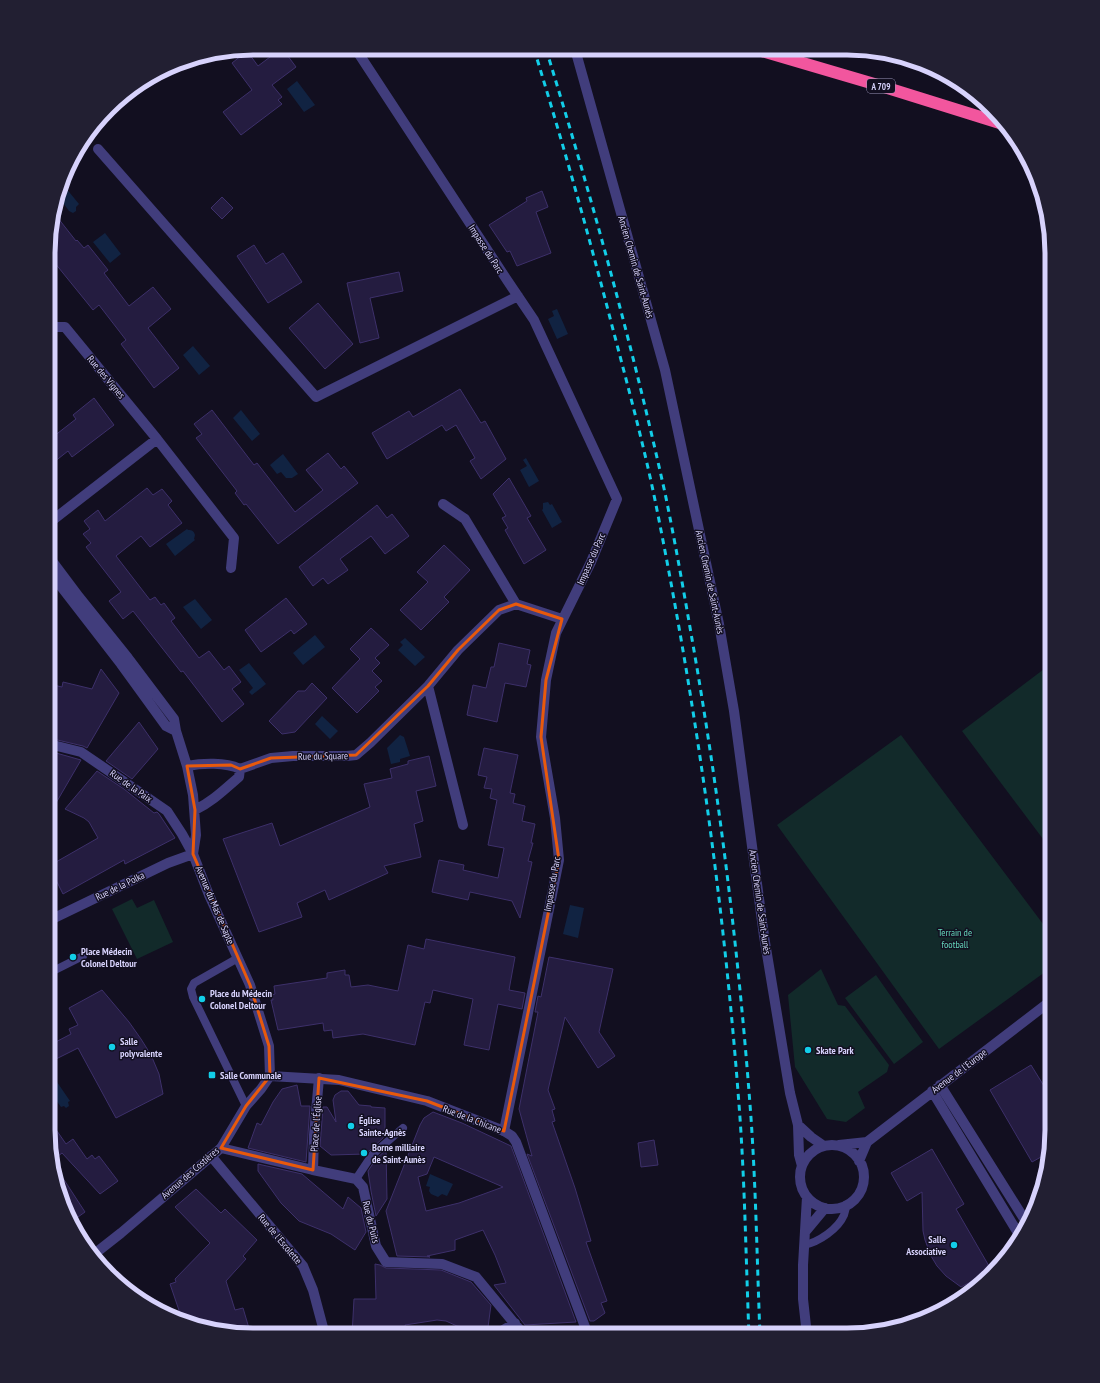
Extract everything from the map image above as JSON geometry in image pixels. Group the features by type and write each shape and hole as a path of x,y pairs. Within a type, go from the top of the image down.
{"highway":[{"name":"A 709","path":"775,55 996,122"}],"street":[{"name":"Impasse du Parc","path":"360,55 534,320 617,499 591,562 556,633 546,680 541,737 555,818 559,860 504,1131"},
{"name":"Ancien Chemin de Saint-Aunès","path":"576,55 665,370 719,624 734,711 764,936 790,1093 798,1125 799,1156 802,1166"},
{"path":"98,149 316,397 518,296"},
{"name":"Rue des Vignes","path":"55,327 65,327 157,439 234,538 231,568"},
{"path":"55,518 157,439"},
{"path":"443,504 465,519 516,604 562,619"},
{"name":"Avenue du Mas de Sapte","path":"55,565 174,719 176,731 187,766 195,810 196,835 193,854 209,895 250,985 268,1046 270,1076"},
{"path":"55,580 121,664 166,726 176,731"},
{"name":"Rue du Square","path":"240,769 271,758 293,756 356,755 428,686 458,650 499,610 516,604"},
{"path":"428,686 463,825"},
{"name":"Rue de la Paix","path":"55,746 81,752 167,811 193,854"},
{"path":"187,766 199,763 232,765 240,769 239,777 216,797 195,810"},
{"name":"Rue de la Polka","path":"55,918 168,862 193,854"},
{"name":"Avenue de l'Europe","path":"859,1161 867,1142 1045,1005"},
{"name":"Rue de la Chicane","path":"270,1076 339,1080 427,1101 504,1131 512,1136 516,1142 585,1328"},
{"name":"Avenue des Costières","path":"97,1252 221,1148 246,1106 270,1076"},
{"name":"Place de l'Église","path":"313,1170 314,1135 319,1078"},
{"path":"940,1085 1025,1219"},
{"path":"932,1091 1017,1231"},
{"path":"798,1125 811,1137 829,1146 848,1150 859,1161 863,1170 861,1190 855,1199 836,1209 825,1208 815,1204 807,1197 802,1187 800,1176 802,1166 807,1157 815,1150 829,1146 867,1142"},
{"path":"221,1148 356,1179"},
{"name":"Rue de l'Escolette","path":"211,1156 303,1266 313,1290 323,1328"},
{"name":"Rue du Puits","path":"356,1179 363,1187 376,1246 386,1262 442,1264 476,1277 519,1328"},
{"path":"807,1197 803,1299 807,1328"},
{"path":"805,1232 825,1208"},
{"path":"506,1328 515,1323"}],"lane":[{"path":"55,970 82,956"},
{"path":"238,958 194,983 191,989 193,997 246,1106"},
{"path":"356,1179 372,1155 402,1128"},
{"path":"804,1245 815,1242 834,1228 844,1215 846,1205"}],"highlighted area":[{"path":"516,604 562,619 546,680 541,737 559,860 504,1131 427,1101 319,1078 313,1170 221,1148 246,1106 270,1076 269,1046 250,985 193,854 195,810 187,766 231,765 240,769 271,758 356,755 428,686 458,650 499,610"}],"green space":[{"path":"1045,668 1045,842 962,731"},
{"name":"Terrain de football","path":"901,735 1045,927 1045,972 939,1049 777,825"},
{"path":"132,899 137,908 154,900 173,942 137,959 112,909"},
{"name":"Skate Park","path":"821,969 838,1005 845,1006 889,1065 887,1072 858,1092 865,1108 846,1122 827,1119 795,1067 788,995"},
{"path":"876,975 923,1042 894,1064 845,998"}],"water":[{"path":"297,81 315,105 304,112 287,89"},
{"path":"66,188 79,204 76,207 76,211 73,213 69,211 62,202"},
{"path":"105,233 121,254 110,263 93,242"},
{"path":"557,309 568,334 557,339 548,319 554,316 552,311"},
{"path":"193,346 210,366 199,375 183,355"},
{"path":"241,410 260,434 252,441 233,418"},
{"path":"283,454 298,474 292,478 286,478 281,472 277,474 270,465"},
{"path":"526,458 539,481 529,487 520,470 527,466 523,460"},
{"path":"548,502 550,505 552,504 562,522 552,528 542,510 543,503"},
{"path":"187,529 194,533 195,540 175,556 166,544"},
{"path":"195,599 212,620 201,629 183,607"},
{"path":"315,635 325,647 303,665 293,653"},
{"path":"405,638 425,657 415,666 398,650 403,645 400,642"},
{"path":"249,663 266,684 252,695 249,692 253,688 239,670"},
{"path":"322,716 338,731 330,739 315,724"},
{"path":"400,735 404,737 410,756 400,759 400,762 391,764 387,748"},
{"path":"570,905 584,908 578,938 563,934"},
{"path":"57,1082 70,1101 68,1102 69,1106 66,1108 64,1106 61,1107 55,1099 55,1084"},
{"path":"430,1174 453,1184 447,1196 442,1194 438,1197 431,1194 429,1191 430,1187 426,1186"}],"building":[{"path":"242,55 250,55 258,66 273,55 287,55 296,67 272,85 282,97 278,100 282,104 241,135 223,112 252,90 232,63"},
{"path":"542,191 548,207 536,212 551,253 517,266 510,251 507,252 489,225 527,201 526,198"},
{"path":"222,197 233,208 222,219 211,208"},
{"path":"58,218 76,241 77,240 84,248 88,245 108,270 104,273 129,306 153,287 171,309 148,328 179,368 154,388 121,344 126,340 99,305 93,310 55,263 55,240"},
{"path":"254,245 266,264 283,253 302,282 268,303 237,256"},
{"path":"399,272 403,291 370,298 379,338 360,343 347,283"},
{"path":"318,303 353,344 325,369 289,328"},
{"path":"460,389 481,423 485,421 506,459 481,479 470,461 475,458 456,425 446,431 442,425 387,459 372,433 409,411 413,417"},
{"path":"94,398 114,425 72,457 68,451 55,461 55,435 76,419 73,415"},
{"path":"212,410 254,465 257,463 295,512 323,490 306,470 328,453 341,469 344,466 358,483 278,544 246,504 244,505 235,493 237,491 196,438 202,434 194,424"},
{"path":"509,478 531,516 527,518 546,550 524,564 505,530 508,528 502,518 506,516 493,494"},
{"path":"147,488 153,495 162,489 172,501 168,505 182,523 150,547 141,536 116,556 150,600 155,597 161,605 164,603 175,618 171,621 199,658 209,651 224,670 229,666 241,682 232,689 244,704 222,722 183,671 181,672 133,611 123,619 109,601 121,592 86,547 91,543 83,534 90,529 84,521 98,510 105,521"},
{"path":"377,505 387,518 392,514 409,536 385,554 371,536 340,559 348,570 328,584 323,578 313,586 299,567"},
{"path":"444,545 470,570 444,597 449,602 421,630 400,610 428,582 417,572"},
{"path":"286,598 307,624 294,634 291,630 261,652 245,630"},
{"path":"371,628 389,645 375,658 380,663 372,671 382,681 375,687 379,691 357,713 332,688 360,659 350,649"},
{"path":"499,643 530,650 527,664 531,665 526,687 505,683 497,722 467,715 473,685 486,688 491,667 494,667"},
{"path":"101,669 119,693 87,748 55,739 55,685 62,687 63,682 92,689"},
{"path":"312,683 327,698 295,732 282,734 269,721 298,691 305,691"},
{"path":"139,722 158,749 132,779 106,761"},
{"path":"484,748 518,755 510,793 515,794 513,803 525,806 522,821 535,824 531,843 533,843 528,861 532,862 520,918 512,901 470,892 468,900 432,892 439,860 464,865 463,870 498,878 504,848 488,845 497,800 490,798 492,789 484,788 487,777 478,775"},
{"path":"55,753 81,760 55,805"},
{"path":"429,756 436,786 416,791 423,821 414,824 421,857 384,866 388,873 329,900 325,890 297,903 302,917 259,932 223,839 272,823 280,846 370,807 364,784 392,778 390,769 408,764 408,761"},
{"path":"97,771 124,789 154,813 157,812 175,838 125,864 124,860 63,894 55,880 55,863 98,838 89,822 65,809"},
{"path":"426,939 515,957 509,990 525,993 522,1009 498,1004 489,1050 464,1045 473,999 433,990 430,1003 425,1002 415,1045 363,1034 333,1038 332,1030 324,1031 323,1023 278,1030 271,1000 273,1000 272,995 275,994 274,986 327,978 327,973 345,970 345,975 349,975 351,987 368,985 398,991 408,945 424,949"},
{"path":"549,957 613,969 599,1032 615,1056 598,1068 565,1017 548,1090 555,1109 552,1110 555,1121 552,1122 575,1188 591,1241 586,1242 607,1301 601,1303 605,1313 594,1321 590,1321 527,1154 532,1156 519,1109 538,1012 535,1012 538,996 541,997"},
{"name":"Salle polyvalente","path":"102,990 129,1022 151,1055 159,1074 163,1094 116,1118 78,1048 55,1060 55,1042 71,1034 69,1029 78,1025 69,1008"},
{"path":"1031,1065 1045,1088 1045,1143 1043,1156 1032,1162 990,1090"},
{"path":"297,1085 301,1106 310,1106 306,1162 248,1148 257,1123 261,1125 273,1102 282,1089"},
{"name":"Église Sainte-Agnès","path":"341,1091 348,1091 359,1105 385,1108 385,1136 366,1154 331,1155 320,1146 323,1107 327,1107 336,1122 333,1100 335,1095"},
{"path":"433,1112 462,1123 511,1146 576,1322 525,1325 494,1285 506,1283 483,1230 455,1240 455,1250 427,1256 430,1257 397,1256 386,1211 424,1118","holes":["434,1157 503,1187 459,1203 426,1211 418,1177 427,1174"]},
{"path":"55,1128 66,1144 73,1139 87,1159 92,1155 95,1159 99,1156 118,1181 100,1194 62,1153 57,1157"},
{"path":"654,1140 658,1165 641,1167 638,1143"},
{"path":"932,1149 964,1204 956,1209 990,1267 973,1283 972,1281 961,1287 946,1276 937,1266 931,1256 923,1231 922,1192 907,1201 891,1173"},
{"path":"386,1150 387,1199 376,1216 368,1171 376,1159"},
{"path":"258,1164 302,1174 343,1209 348,1197 361,1208 366,1232 355,1250 331,1234 299,1221 281,1203 258,1171"},
{"path":"60,1174 85,1212 76,1219"},
{"path":"196,1189 221,1213 225,1209 257,1240 243,1256 246,1259 226,1281 235,1310 243,1308 249,1328 214,1324 180,1314 170,1284 176,1282 175,1279 210,1243 175,1207"},
{"path":"375,1264 386,1268 441,1270 471,1282 491,1305 488,1327 474,1328 457,1326 446,1321 437,1320 405,1325 406,1328 352,1328 354,1299 376,1299"}],"railway":[{"path":"536,55 582,214 650,476 670,577 696,730 717,885 734,1040 742,1145 749,1328"},
{"path":"548,55 595,214 639,381 665,493 697,668 722,836 736,949 747,1061 753,1145 760,1328"}],"place":[{"name":"Place Médecin Colonel Deltour","path":"73,957"},
{"name":"Place du Médecin Colonel Deltour","path":"202,999"},
{"name":"Salle polyvalente","path":"112,1047"},
{"name":"Skate Park","path":"808,1050"},
{"name":"Salle Communale","path":"212,1075"},
{"name":"Église Sainte-Agnès","path":"351,1126"},
{"name":"Borne milliaire de Saint-Aunès","path":"364,1153"},
{"name":"Salle Associative","path":"954,1245"}]}
